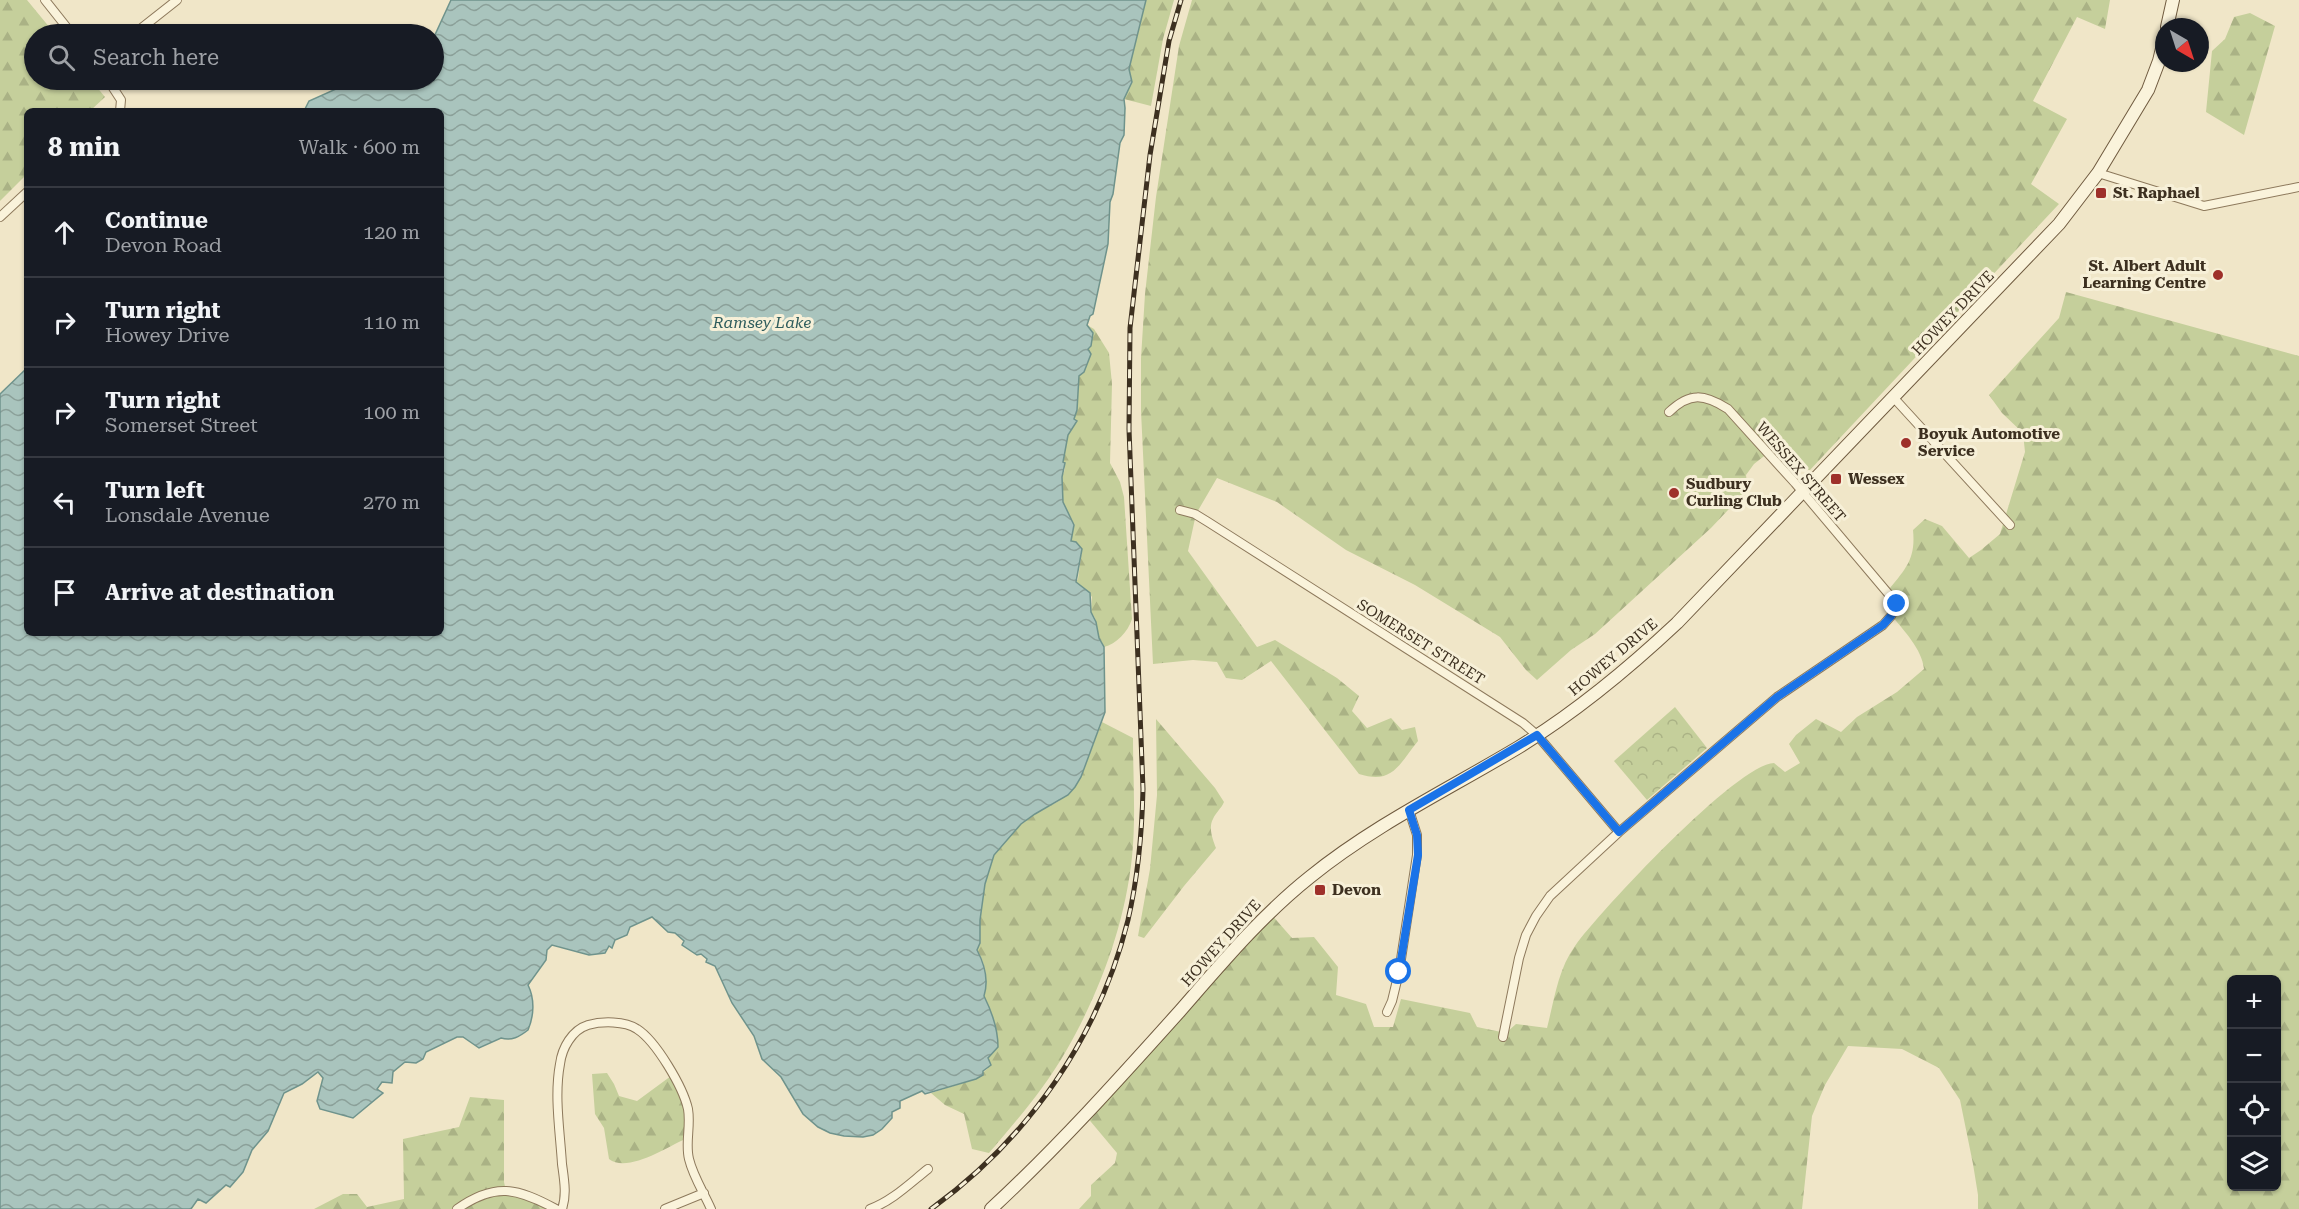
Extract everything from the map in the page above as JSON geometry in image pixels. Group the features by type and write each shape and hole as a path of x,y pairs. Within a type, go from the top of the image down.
{"main road":[{"path":"2169,18 2173,0"},
{"name":"HOWEY DRIVE","path":"991,1209 1095,1106 1250,932 1282,900 1346,849 1537,735 1586,700 1657,642 2059,224 2098,173 2151,84 2155,70"}],"street":[{"path":"45,0 64,24"},
{"path":"147,24 177,0"},
{"path":"116,90 121,100 120,108"},
{"path":"2098,173 2204,206 2299,187"},
{"path":"0,217 24,195"},
{"name":"WESSEX STREET","path":"1619,832 1777,697 1883,625 1897,604 1803,492 1728,409 1715,401 1692,397 1681,401 1669,412"},
{"path":"1893,397 2010,525"},
{"name":"SOMERSET STREET","path":"1180,510 1195,514 1208,522 1514,717 1537,735 1619,832"},
{"path":"1387,1012 1399,972 1418,855 1417,835 1409,810"},
{"path":"1503,1037 1519,958 1526,935 1536,916 1550,896 1619,832"},
{"path":"562,1209 565,1202 557,1086 560,1063 564,1050 577,1031 586,1025 598,1023 612,1023 635,1028 646,1036 672,1075 687,1108 690,1125 687,1145 689,1159 711,1209"},
{"path":"870,1209 896,1196 928,1169"},
{"path":"457,1209 470,1200 502,1190 519,1191 556,1209"},
{"path":"665,1209 704,1193"}],"green space":[{"path":"0,0 27,0 47,24 24,24 24,90 99,90 105,97 93,108 24,108 24,177 0,201"},
{"path":"1146,0 1174,0 1163,39 1151,106 1124,99 1132,82 1129,69"},
{"path":"1192,0 2110,0 2105,29 2077,17 2033,101 2067,119 2031,184 2059,204 1810,470 1783,469 1768,453 1754,464 1746,475 1745,492 1711,528 1595,634 1571,650 1537,680 1526,670 1500,637 1415,585 1346,550 1277,502 1217,478 1196,514 1188,551 1257,647 1275,640 1337,678 1359,696 1352,711 1367,728 1391,718 1402,730 1415,727 1418,741 1400,764 1388,774 1371,777 1359,774 1271,661 1242,680 1226,678 1217,662 1193,660 1153,664 1141,411 1141,358 1145,294 1156,197 1179,46"},
{"path":"2250,13 2275,26 2244,135 2206,112 2212,51 2225,39 2234,17"},
{"path":"2066,292 2299,356 2299,1209 1978,1209 1973,1164 1960,1100 1939,1068 1902,1049 1848,1046 1825,1085 1812,1116 1802,1209 1079,1209 1091,1196 1091,1185 1115,1163 1117,1153 1086,1116 1270,913 1292,938 1314,937 1338,967 1336,995 1366,1004 1374,1027 1393,1027 1401,999 1470,1013 1477,1027 1506,1033 1516,1024 1547,1028 1554,996 1569,955 1611,903 1670,842 1731,787 1756,769 1774,763 1785,772 1800,763 1789,744 1796,735 1816,719 1841,732 1857,717 1897,692 1924,669 1916,647 1892,616 1897,603 1887,592 1908,564 1913,549 1913,530 1925,519 1942,526 1969,558 2000,534 2025,452 2023,433 2002,413 1989,395 2059,318"},
{"path":"1087,325 1094,329 1109,353 1112,384 1110,463 1120,482 1124,497 1132,619 1121,637 1104,647 1099,639 1095,618 1091,612 1092,597 1076,582 1082,549 1071,541 1074,525 1063,502 1062,477 1065,469 1063,462 1068,435 1074,426 1079,376 1086,368"},
{"path":"1675,707 1707,748 1647,800 1614,761"},
{"path":"1156,719 1215,788 1224,802 1211,826 1216,848 1144,938 1138,936 1150,869 1157,795"},
{"path":"1102,722 1133,738 1132,857 1124,907 1117,932 1090,1005 1049,1078 989,1153 972,1149 964,1114 945,1105 931,1093 976,1079 988,1068 988,1058 998,1047 994,1021 984,996 986,978 984,966 977,950 980,943 980,920 985,884 994,855 1021,824 1059,801 1081,777"},
{"path":"607,1073 619,1096 637,1101 671,1076 686,1108 685,1139 636,1161 617,1163 609,1159 604,1128 595,1114 592,1074"},
{"path":"470,1097 504,1100 504,1182 506,1191 554,1209 314,1209 343,1194 357,1194 367,1207 404,1199 403,1139 459,1127"}],"water":[{"name":"Ramsey Lake","path":"451,0 1146,0 1129,69 1132,82 1124,99 1124,135 1120,143 1110,202 1108,244 1093,314 1087,325 1093,333 1091,346 1088,349 1091,354 1084,372 1079,376 1077,410 1074,419 1077,421 1068,435 1062,477 1063,502 1074,525 1071,541 1076,542 1082,549 1076,582 1090,593 1091,612 1104,647 1105,712 1081,777 1075,787 1068,795 1021,824 994,855 985,884 980,920 980,943 977,950 985,973 984,996 994,1021 998,1047 988,1058 991,1065 983,1071 983,1075 925,1094 922,1091 900,1101 900,1108 892,1112 892,1118 873,1135 863,1137 830,1133 818,1127 803,1114 781,1077 762,1059 754,1036 732,1003 715,966 706,962 707,959 701,954 697,955 682,945 684,941 675,933 668,932 652,917 630,927 627,935 615,940 612,948 609,946 605,953 589,955 552,945 547,950 546,960 528,985 533,1008 528,1030 515,1038 501,1038 479,1048 463,1037 457,1037 426,1052 423,1059 416,1063 405,1062 393,1072 392,1083 382,1082 377,1089 383,1093 353,1118 320,1109 317,1101 323,1078 318,1072 302,1084 284,1093 268,1131 252,1150 243,1172 230,1187 226,1185 206,1203 198,1199 191,1209 0,1209 0,394 24,371 24,636 444,636 444,108 306,108 309,101 334,90 444,90 444,24 440,24"}],"railway":[{"path":"931,1209 999,1151 1055,1082 1099,1005 1128,920 1139,855 1143,789 1129,429 1130,328 1150,155 1169,41 1181,0"}],"place":[{"name":"St. Raphael","path":"2101,193"},
{"name":"St. Albert Adult Learning Centre","path":"2218,275"},
{"name":"Boyuk Automotive Service","path":"1906,443"},
{"name":"Wessex","path":"1836,479"},
{"name":"Sudbury Curling Club","path":"1674,493"},
{"name":"Devon","path":"1320,890"}],"route":[{"path":"1399,972 1418,855 1417,835 1409,810 1537,735 1619,832 1777,697 1883,625 1897,604"}]}
